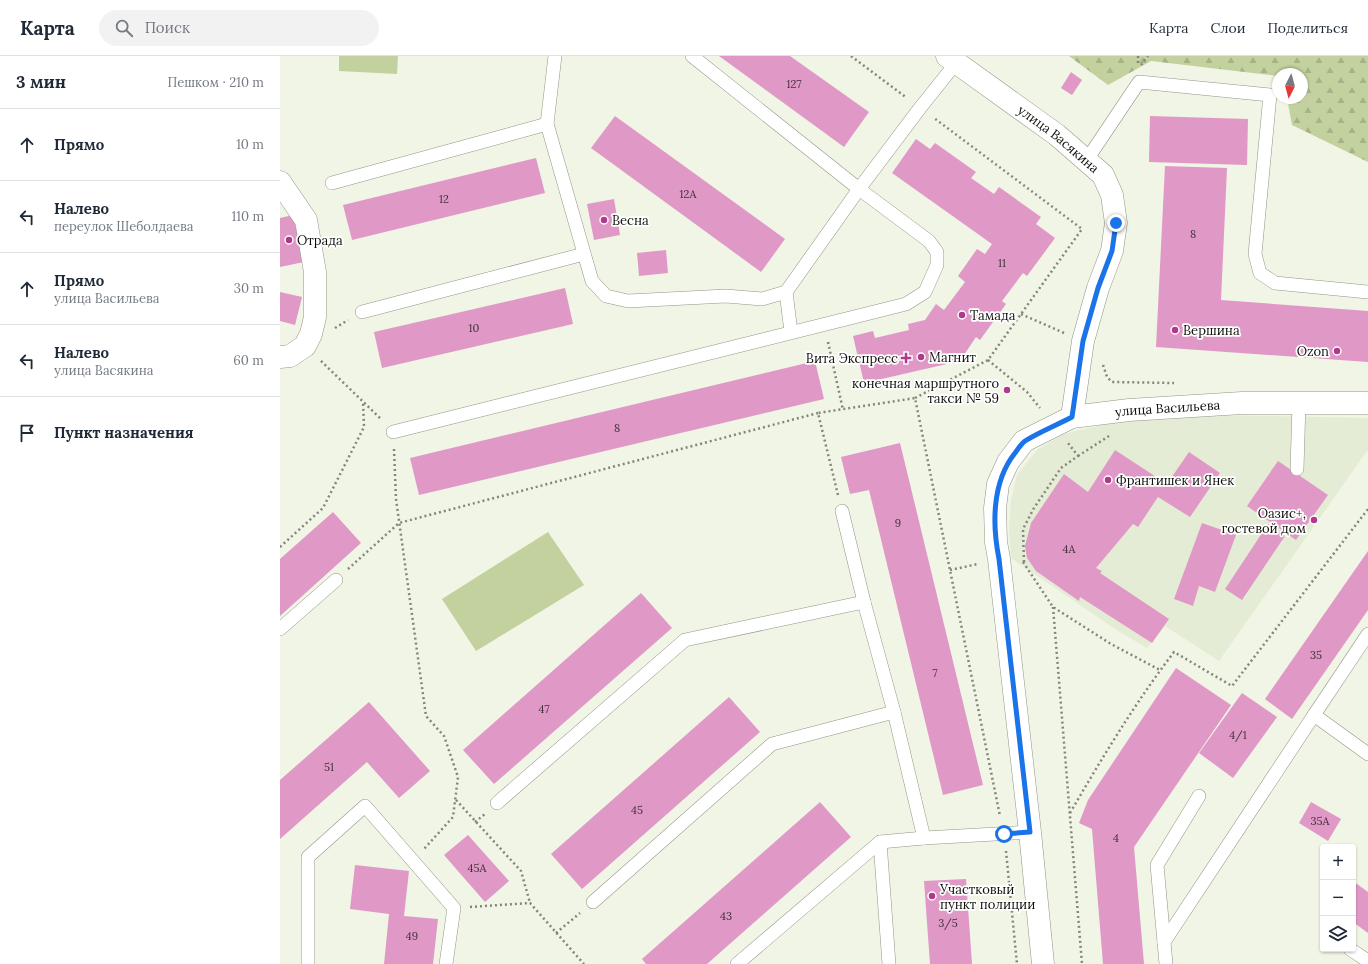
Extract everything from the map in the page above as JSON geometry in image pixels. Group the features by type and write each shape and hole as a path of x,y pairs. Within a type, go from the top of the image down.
{"street":[{"name":"улица Васякина","path":"951,60 1057,135 1103,175 1112,195 1116,223 1112,251 1098,288 1083,341 1072,417"},
{"path":"280,182 306,220 315,272 315,316 311,334 305,346 290,356 280,356"},
{"name":"улица Васильева","path":"1043,964 1030,832 996,542 995,508 998,484 1008,462 1024,442 1072,417 1129,410 1242,403 1368,403"}],"lane":[{"path":"555,56 547,124 592,281 606,296 628,301 726,296 762,299 786,292 859,188 920,108 951,60"},
{"path":"393,432 906,304 925,292 937,265 937,252 930,241 859,188 692,56"},
{"path":"1086,161 1139,82 1270,95 1255,254 1260,273 1275,283 1368,292"},
{"path":"332,183 547,124"},
{"path":"362,312 584,254"},
{"path":"786,292 792,332"},
{"path":"1296,469 1299,403"},
{"path":"842,511 864,602 894,712 924,838"},
{"path":"280,629 336,580"},
{"path":"497,803 685,640 864,602"},
{"path":"1164,942 1368,634"},
{"path":"593,902 772,744 894,712"},
{"path":"1314,715 1368,754"},
{"path":"1166,964 1157,865 1200,796"},
{"path":"308,964 308,857 365,806 454,908 446,964"},
{"path":"737,964 880,842 1030,832"},
{"path":"880,842 889,964"},
{"path":"1354,952 1368,962"}],"path":[{"path":"336,580 399,523 818,413 914,398 988,360 1082,229 851,56"},
{"path":"1138,68 1148,56"},
{"path":"1021,314 1083,341"},
{"path":"824,324 843,410"},
{"path":"305,346 363,401 393,432 396,499 426,716 444,736 458,777 453,817 413,861"},
{"path":"1102,363 1107,377 1112,382 1174,384"},
{"path":"914,398 1004,834 1017,964"},
{"path":"280,547 323,508 364,427 363,401"},
{"path":"818,413 842,511"},
{"path":"1070,813 1099,764 1160,670 1174,652 1232,686 1368,509"},
{"path":"950,570 999,559 1024,562 1053,607 1111,644 1160,670"},
{"path":"1053,607 1082,964"},
{"path":"455,800 520,871 530,904 582,963"},
{"path":"556,933 593,902"},
{"path":"454,908 530,904"}],"shaded area":[{"path":"1212,415 1368,418 1368,451 1219,661 1165,626 1147,648 1115,629 1011,558 1009,529 1011,500 1017,475 1037,450 1063,434 1111,423"}],"green space":[{"path":"339,56 398,56 397,74 339,71"},
{"path":"1069,56 1368,56 1368,162 1292,125 1288,104 1308,104 1308,68 1272,68 1272,75 1151,61 1108,85"},
{"path":"548,532 584,585 476,651 442,599"}],"building":[{"path":"719,56 790,56 869,112 844,147"},
{"path":"1071,72 1082,80 1072,95 1061,88"},
{"path":"615,116 785,239 761,272 591,148"},
{"path":"1150,116 1248,119 1247,165 1149,162"},
{"path":"916,139 930,149 935,143 976,172 971,178 994,194 999,187 1041,217 1036,224 1055,238 1027,276 1023,273 1002,301 1006,304 980,340 976,337 960,361 864,383 853,336 873,331 875,338 909,330 908,324 925,320 936,304 944,310 965,282 958,276 977,249 985,254 992,244 892,173"},
{"path":"536,158 545,193 352,240 343,205"},
{"path":"1165,166 1227,168 1221,300 1368,311 1368,362 1156,347"},
{"name":"Весна","path":"614,199 620,235 594,240 587,204"},
{"name":"Отрада","path":"293,215 304,262 280,267 280,218"},
{"path":"666,250 668,273 639,276 637,253"},
{"path":"565,288 573,324 382,368 374,332"},
{"path":"280,292 302,297 295,325 280,321"},
{"path":"815,361 824,399 419,495 410,458"},
{"path":"900,443 983,785 943,795 869,490 850,494 841,457"},
{"path":"1115,450 1167,484 1189,452 1220,473 1190,517 1158,497 1138,527 1133,524 1096,568 1102,571 1100,573 1169,619 1152,643 1080,597 1079,601 1036,571 1027,558 1025,546 1031,523 1064,474 1088,492"},
{"path":"1278,461 1328,495 1296,540 1247,506"},
{"path":"333,512 361,543 280,616 280,559"},
{"path":"1202,523 1236,535 1215,592 1199,586 1193,606 1174,599"},
{"path":"1268,524 1285,536 1242,600 1225,589"},
{"path":"1368,551 1368,610 1292,719 1265,699"},
{"path":"641,593 672,628 494,784 463,750"},
{"path":"1176,668 1231,705 1134,847 1144,964 1103,964 1092,829 1079,823 1088,800"},
{"path":"1242,693 1277,717 1233,778 1199,753"},
{"path":"729,697 760,732 582,889 551,854"},
{"path":"369,702 430,771 399,798 367,762 280,839 280,780"},
{"path":"820,802 851,837 707,964 646,964 642,959"},
{"path":"1311,802 1341,819 1328,841 1299,823"},
{"path":"468,835 509,881 485,902 444,855"},
{"path":"355,865 409,871 404,916 438,919 433,964 384,964 389,914 350,909"},
{"path":"966,879 972,964 930,964 924,881"},
{"path":"1356,883 1368,892 1368,933 1356,924"}],"place":[{"name":"Весна","path":"604,220"},
{"name":"Отрада","path":"289,240"},
{"name":"Тамада","path":"962,315"},
{"name":"Вершина","path":"1175,330"},
{"name":"Ozon","path":"1337,351"},
{"name":"Магнит","path":"921,357"},
{"name":"Вита Экспресс","path":"906,358"},
{"name":"конечная маршрутного такси № 59","path":"1007,390"},
{"name":"Франтишек и Янек","path":"1108,480"},
{"name":"Оазис+, гостевой дом","path":"1314,520"},
{"name":"Участковый пункт полиции","path":"932,896"}],"route":[{"path":"1004,834 1030,832 996,542 995,508 998,484 1008,462 1024,442 1072,417 1083,341 1098,288 1112,251 1116,223"}]}
